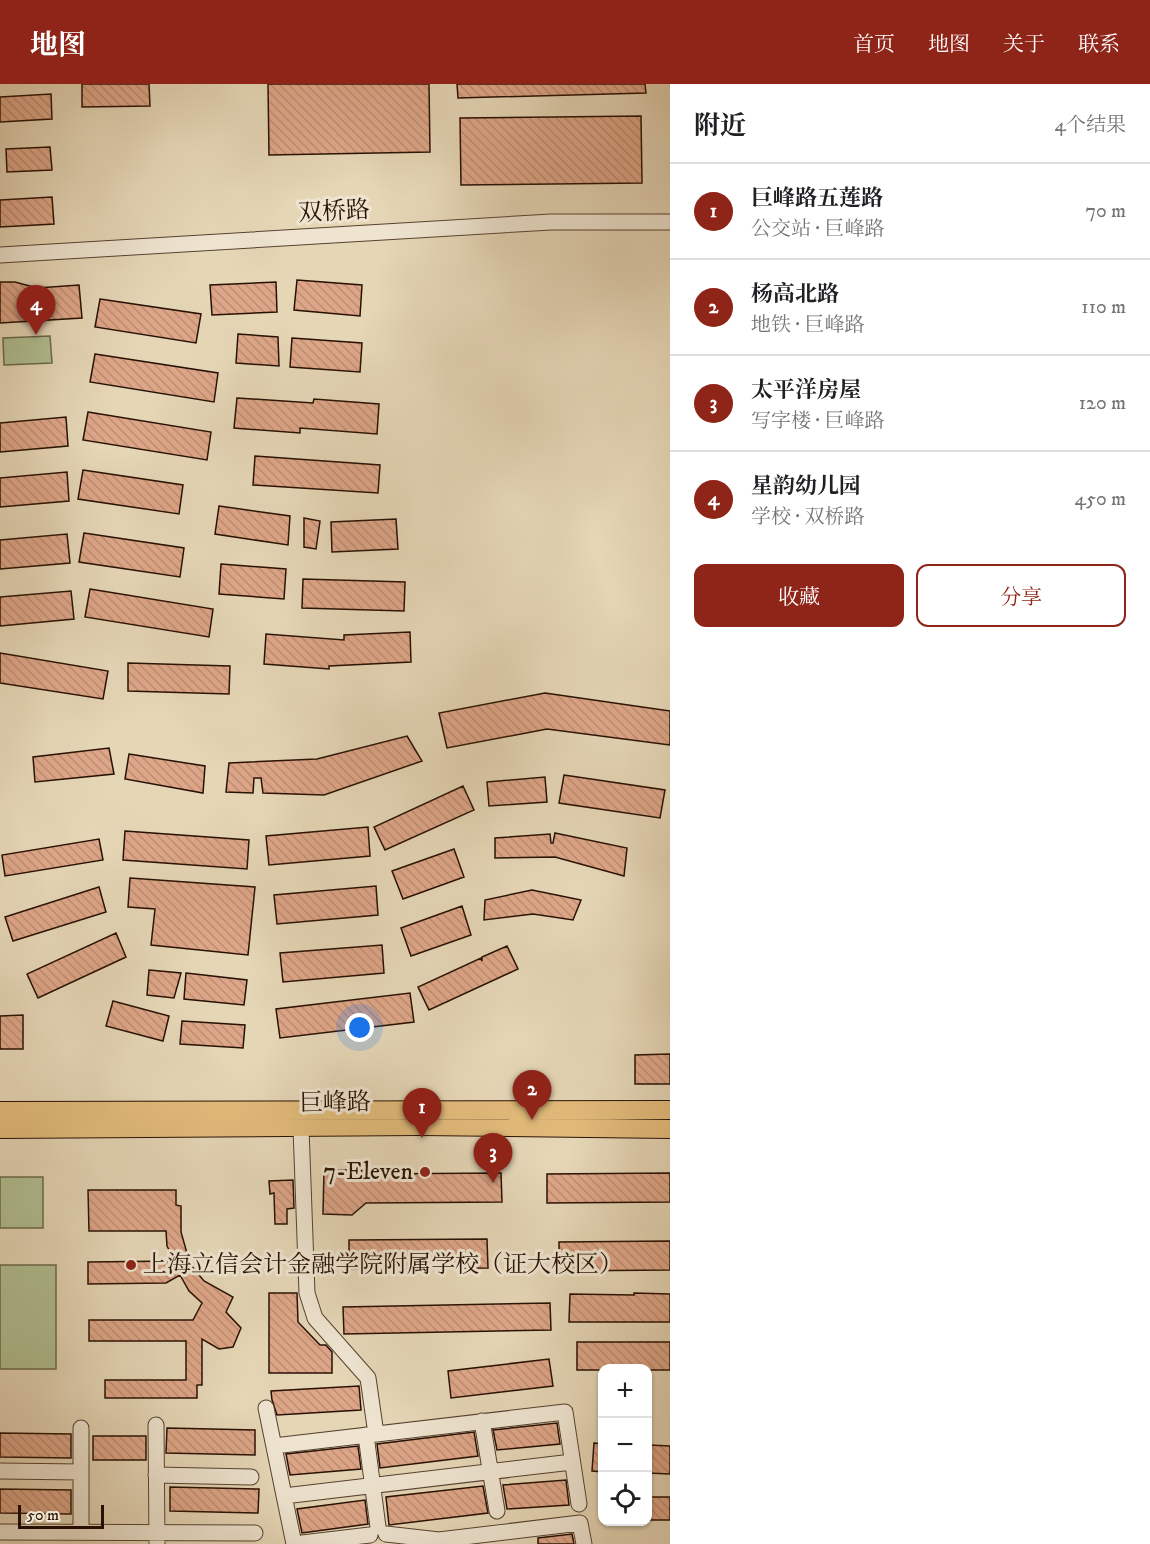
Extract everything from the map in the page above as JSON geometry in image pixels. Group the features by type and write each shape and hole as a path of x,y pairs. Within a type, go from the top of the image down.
{"main road":[{"name":"巨峰路","path":"0,1111 670,1110"},
{"name":"巨峰路","path":"0,1129 419,1126 670,1129"}],"street":[{"name":"双桥路","path":"0,255 551,222 670,222"},
{"path":"301,1128 308,1293 315,1318 368,1378 373,1486 378,1532"},
{"path":"266,1408 284,1496 298,1544 378,1532 439,1542 580,1523 584,1544"},
{"path":"274,1446 565,1412 579,1504"},
{"path":"482,1421 497,1511"},
{"path":"260,1424 284,1544"},
{"path":"156,1425 157,1538"},
{"path":"81,1428 81,1532"},
{"path":"284,1496 573,1462"},
{"path":"0,1471 81,1472"},
{"path":"156,1475 251,1477"},
{"path":"0,1532 81,1532 157,1538 255,1533"}],"green space":[{"path":"50,336 52,363 4,365 3,338"},
{"path":"0,1177 43,1177 43,1228 0,1228"},
{"path":"0,1265 56,1265 56,1369 0,1369"}],"building":[{"path":"82,84 149,84 150,106 82,107"},
{"path":"268,84 429,84 430,152 269,155"},
{"path":"457,84 645,84 646,93 458,98"},
{"path":"51,94 52,119 0,122 0,97"},
{"path":"641,116 642,183 461,185 460,118"},
{"path":"50,147 52,170 7,172 6,149"},
{"path":"52,197 54,224 0,227 0,200"},
{"path":"297,280 362,285 360,316 294,310"},
{"path":"0,282 15,282 37,288 79,285 82,318 0,323"},
{"path":"276,282 277,312 212,315 210,285"},
{"path":"100,299 201,314 196,343 95,327"},
{"path":"238,334 278,337 279,366 236,363"},
{"path":"292,338 362,343 360,372 290,367"},
{"path":"95,354 218,373 214,402 90,382"},
{"path":"237,398 313,403 314,399 379,404 377,434 300,428 300,433 234,428"},
{"path":"88,412 211,432 207,460 83,440"},
{"path":"66,417 68,446 0,452 0,423"},
{"path":"255,456 380,465 378,493 253,485"},
{"path":"83,470 183,485 179,514 78,499"},
{"path":"67,472 69,501 0,507 0,478"},
{"path":"219,506 290,516 288,545 215,534"},
{"path":"304,518 320,521 316,549 304,547"},
{"path":"396,519 398,549 332,552 331,522"},
{"path":"84,533 184,548 180,577 79,562"},
{"path":"67,534 70,563 0,569 0,540"},
{"path":"221,564 286,569 284,599 219,594"},
{"path":"303,579 405,582 404,611 302,608"},
{"path":"90,589 213,609 209,637 85,617"},
{"path":"71,591 74,619 0,626 0,597"},
{"path":"410,632 411,662 329,666 329,669 264,664 266,634 344,640 344,635"},
{"path":"0,653 108,671 103,699 0,683"},
{"path":"128,663 230,666 229,694 128,691"},
{"path":"545,693 670,711 670,745 547,729 447,748 439,713"},
{"path":"407,736 422,761 324,795 263,793 261,778 254,778 253,793 226,792 229,763 317,759"},
{"path":"109,748 114,774 35,782 33,757"},
{"path":"129,754 205,766 203,793 125,779"},
{"path":"564,775 665,790 660,818 559,803"},
{"path":"545,777 547,802 489,806 487,782"},
{"path":"463,786 474,810 385,850 374,827"},
{"path":"368,827 370,856 269,865 266,836"},
{"path":"125,831 249,840 247,869 123,860"},
{"path":"555,833 627,848 624,876 555,857 495,858 495,838 550,834 551,843 553,843"},
{"path":"99,839 103,860 5,876 2,855"},
{"path":"454,849 464,877 403,899 392,871"},
{"path":"130,878 255,887 248,955 151,945 155,909 128,907"},
{"path":"376,886 378,915 277,924 274,895"},
{"path":"99,887 106,912 13,941 5,917"},
{"path":"532,890 581,900 573,920 533,914 484,920 485,900"},
{"path":"462,906 471,935 411,956 401,928"},
{"path":"116,933 126,957 38,998 27,974"},
{"path":"382,945 384,973 283,982 280,953"},
{"path":"507,946 518,969 429,1010 418,987 481,958 482,961 482,957"},
{"path":"149,970 181,973 174,998 147,995"},
{"path":"186,973 247,980 244,1005 184,999"},
{"path":"410,993 414,1022 280,1038 276,1009"},
{"path":"113,1001 169,1016 163,1041 106,1026"},
{"path":"23,1015 23,1049 0,1049 0,1016"},
{"path":"182,1021 245,1025 243,1048 180,1044"},
{"path":"670,1054 670,1084 635,1084 635,1055"},
{"path":"324,1170 362,1170 362,1174 501,1173 502,1202 366,1203 352,1215 323,1214"},
{"path":"670,1173 670,1202 547,1203 547,1174"},
{"path":"293,1180 294,1208 287,1209 287,1224 275,1224 274,1193 270,1194 269,1181"},
{"path":"88,1190 176,1190 176,1205 181,1206 181,1232 190,1264 204,1281 233,1297 226,1312 241,1328 233,1347 219,1349 202,1339 202,1385 197,1385 197,1398 105,1398 105,1380 186,1380 186,1341 89,1341 89,1320 193,1320 202,1303 189,1291 180,1275 166,1283 88,1284 88,1262 175,1261 167,1246 166,1231 89,1231"},
{"path":"487,1239 488,1268 349,1269 349,1240"},
{"path":"670,1241 670,1270 559,1271 559,1242"},
{"path":"269,1293 297,1293 298,1322 320,1345 326,1345 332,1352 332,1373 269,1373"},
{"path":"634,1293 670,1294 670,1322 569,1322 570,1294 634,1295"},
{"path":"550,1303 551,1330 344,1334 343,1307"},
{"path":"577,1342 670,1342 670,1370 652,1370 652,1364 598,1364 598,1370 577,1370"},
{"path":"549,1359 553,1386 451,1398 448,1371"},
{"path":"359,1386 361,1410 277,1415 271,1391"},
{"path":"557,1423 560,1444 497,1450 493,1430"},
{"path":"167,1428 255,1430 255,1455 166,1453"},
{"path":"474,1432 478,1456 380,1468 377,1444"},
{"path":"0,1433 71,1434 71,1458 0,1457"},
{"path":"93,1436 146,1436 146,1460 93,1460"},
{"path":"594,1443 598,1443 598,1472 592,1471"},
{"path":"652,1445 670,1446 670,1474 652,1473"},
{"path":"358,1446 361,1469 290,1475 286,1454"},
{"path":"566,1480 569,1505 507,1509 503,1485"},
{"path":"483,1486 488,1513 389,1525 386,1497"},
{"path":"170,1487 259,1489 258,1513 170,1511"},
{"path":"0,1489 71,1490 71,1514 0,1513"},
{"path":"652,1497 670,1497 670,1520 652,1520"},
{"path":"365,1500 368,1524 302,1533 297,1509"},
{"path":"572,1534 574,1544 538,1544 538,1538"}],"place":[{"name":"星韵幼儿园","path":"36,335"},
{"name":"杨高北路","path":"532,1120"},
{"name":"巨峰路五莲路","path":"422,1138"},
{"name":"7-Eleven","path":"425,1172"},
{"name":"太平洋房屋","path":"493,1183"},
{"name":"上海立信会计金融学院附属学校（证大校区）","path":"131,1265"}]}
